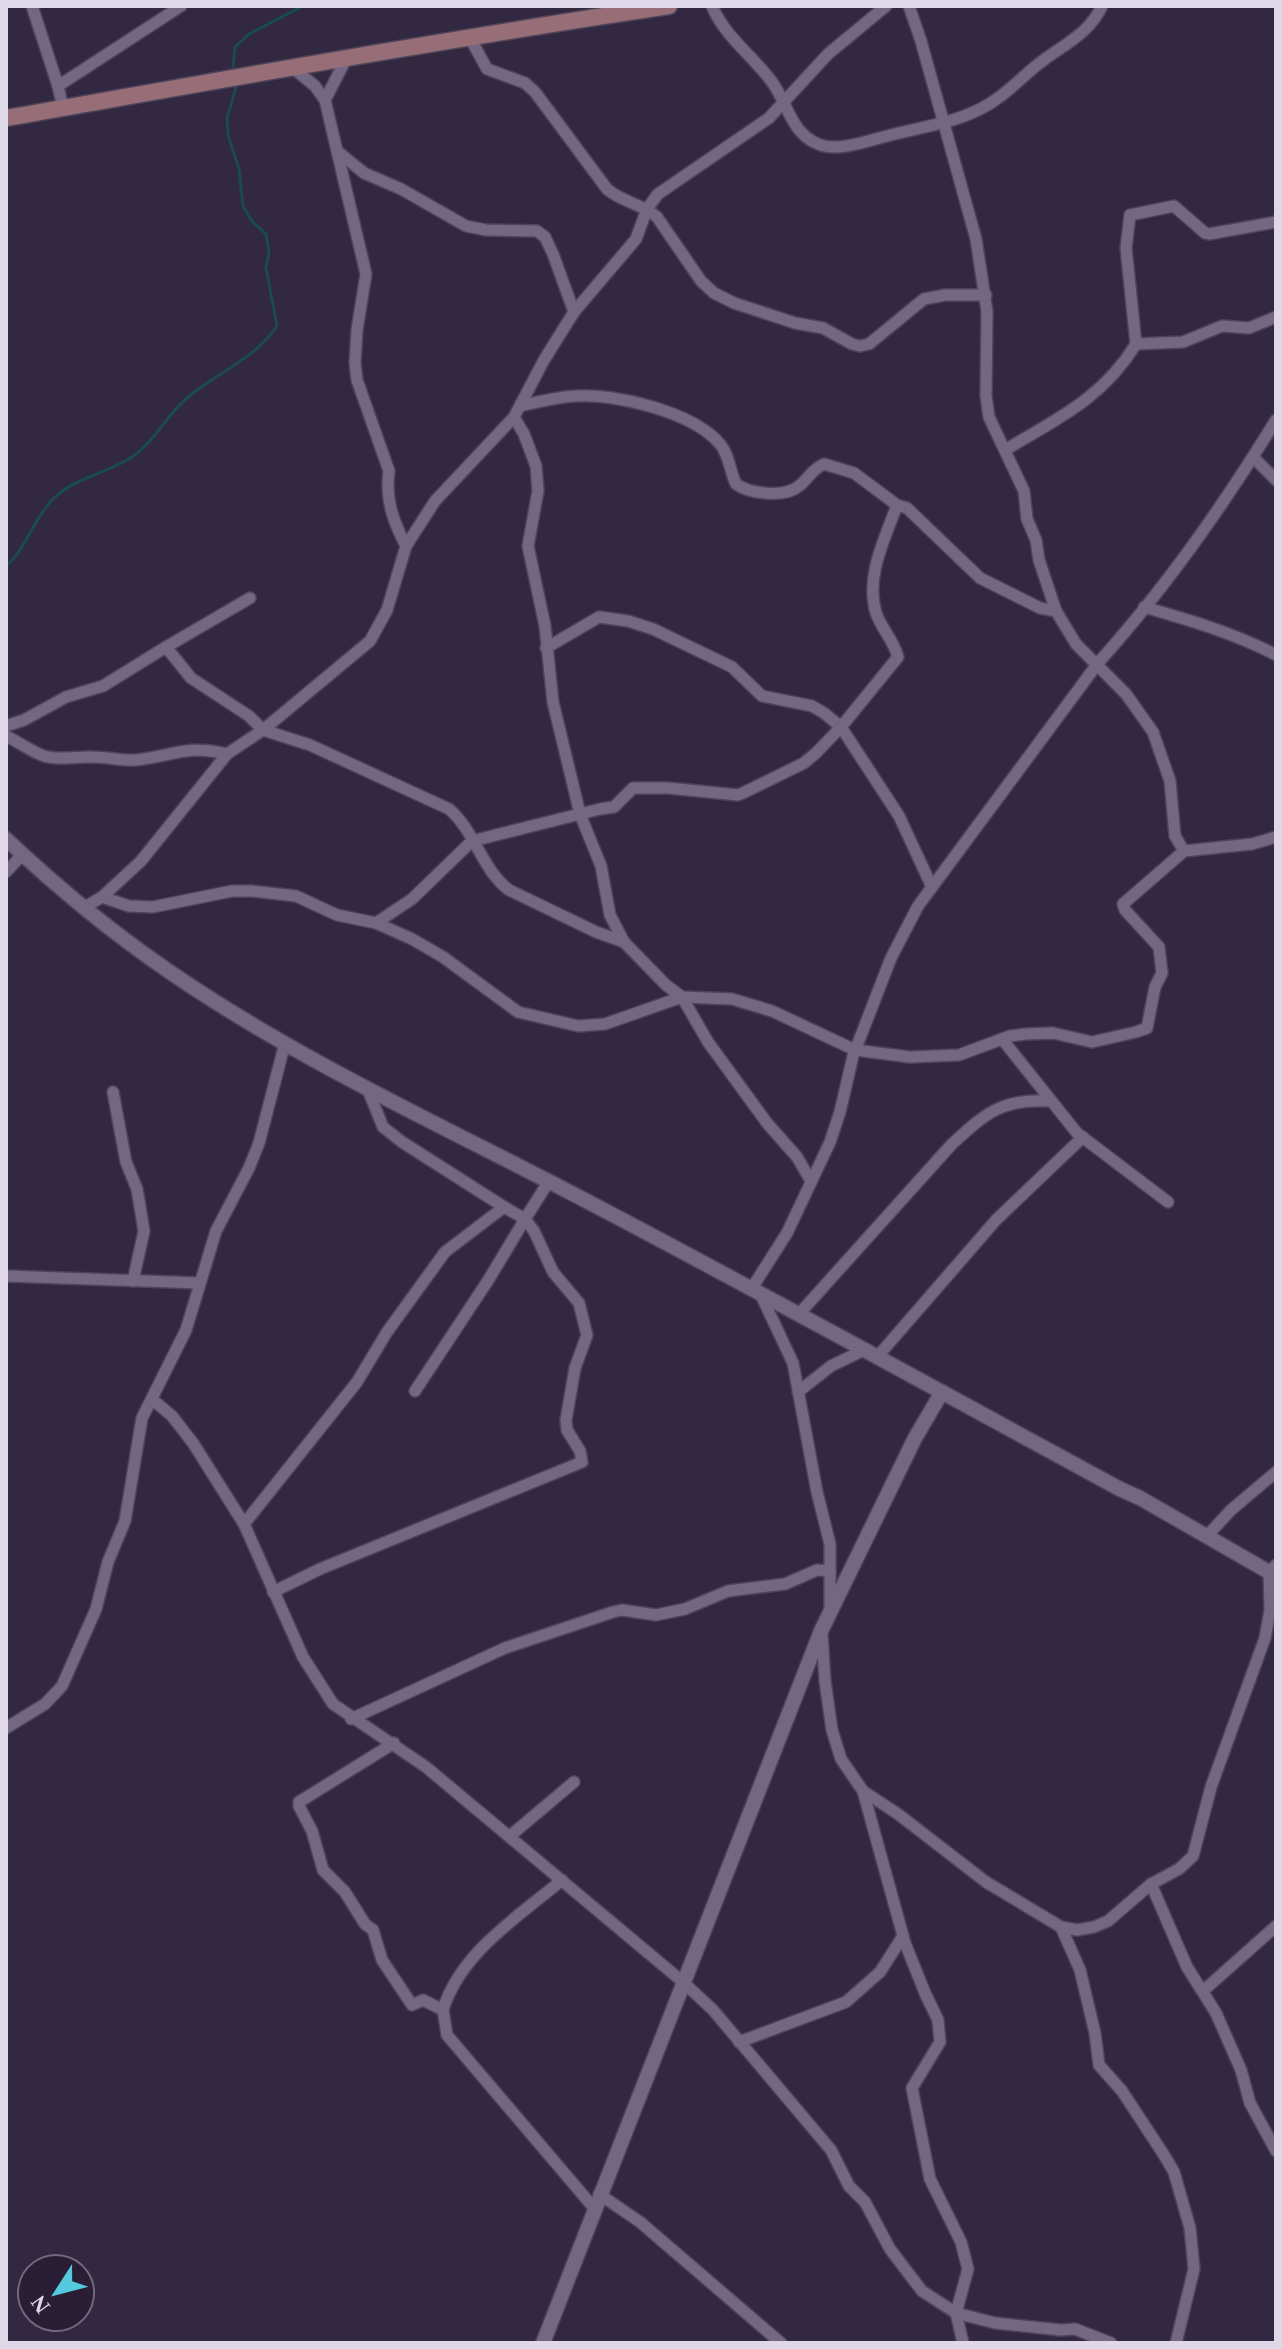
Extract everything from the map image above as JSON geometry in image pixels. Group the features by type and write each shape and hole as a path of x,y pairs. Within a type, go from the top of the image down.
{"main road":[{"path":"6,118 469,36 669,6"}],"street":[{"path":"32,6 63,108"},
{"path":"58,86 181,6"},
{"path":"712,6 733,40 761,68 785,101 792,122 816,144 827,147 943,124 997,100 1044,59 1084,32 1102,6"},
{"path":"83,908 102,897 141,861 227,754 263,730 370,641 387,610 406,546 435,501 517,412 574,312 636,239 647,209 658,194 754,130 828,54 886,6"},
{"path":"909,6 976,239 986,295 987,407 1024,491 1027,519 1056,611 1076,644 1126,694 1153,732 1170,781 1175,836 1184,851"},
{"path":"469,36 487,69 525,83 535,92 607,189 618,198 647,209 670,232 701,281 714,293 734,303 795,323 823,328 852,344 869,344 924,299 945,295 986,295"},
{"path":"325,100 346,59"},
{"path":"294,69 315,86 325,100 366,274 357,330 357,380 389,471 386,486 392,519 406,546"},
{"path":"337,151 364,173 401,189 466,226 486,230 537,231 545,237 574,312"},
{"path":"1005,450 1096,394 1136,344 1126,248 1130,215 1174,206 1209,234 1276,222"},
{"path":"1136,344 1183,342 1222,326 1249,328 1276,317"},
{"path":"517,412 548,399 579,395 615,398 685,419 719,443 736,484 748,491 784,492 797,488 809,474 824,464 854,473 897,505 907,508 985,581 1040,608 1056,611"},
{"path":"517,412 536,466 538,491 528,546 545,626 553,702 580,814 601,866 610,915 624,942 682,997 708,1042 767,1123 790,1147 811,1181"},
{"path":"756,1290 787,1233 835,1127 855,1050 891,958 918,906 1254,458 1276,420"},
{"path":"1254,458 1276,480"},
{"path":"376,923 412,899 472,841 614,807 633,788 738,795 804,763 841,727 898,657 880,624 872,596 874,569 897,505"},
{"path":"6,726 24,720 66,697 103,686 250,598"},
{"path":"1144,607 1214,628 1276,655"},
{"path":"546,648 599,617 628,621 653,629 732,667 762,696 812,706 841,727 899,816 932,887"},
{"path":"166,647 191,678 249,716 263,730 310,745 449,809 462,822 472,841 509,890 596,932 624,942"},
{"path":"6,736 48,757 136,760 203,748 227,754"},
{"path":"102,897 129,906 153,907 232,891 296,896 344,917 376,923 443,957 513,1009 530,1016 578,1026 605,1024 682,997 732,999 751,1003 855,1050 910,1057 959,1055 1002,1039 1026,1034 1053,1033 1092,1042 1147,1028 1155,987 1162,973 1159,947 1123,904 1184,851 1252,844 1276,837"},
{"path":"6,839 83,908 168,971 285,1043 368,1090 756,1290 1140,1498 1206,1537 1274,1571 1265,1638 1211,1787 1197,1845 1188,1862 1151,1884 1108,1921 1083,1929 1061,1927 986,1882 889,1807 863,1791"},
{"path":"6,872 22,855"},
{"path":"1002,1039 1083,1137 1168,1202"},
{"path":"6,1728 54,1696 71,1669 96,1609 108,1562 125,1521 142,1418 186,1330 216,1231 259,1143 285,1043"},
{"path":"273,1592 320,1569 582,1462 580,1451 567,1430 566,1420 575,1368 587,1335 579,1303 553,1272 525,1219 383,1127 368,1090"},
{"path":"113,1092 126,1162 137,1189 144,1231 133,1281"},
{"path":"799,1314 952,1144 978,1120 1013,1101 1051,1101"},
{"path":"798,1392 831,1366 872,1352 996,1220 1083,1137"},
{"path":"415,1391 549,1181"},
{"path":"244,1524 357,1382 387,1332 445,1252 504,1207"},
{"path":"6,1276 199,1283"},
{"path":"756,1290 793,1363 830,1544 830,1612"},
{"path":"543,2343 821,1631 915,1438 942,1392"},
{"path":"153,1400 172,1416 193,1443 244,1524 303,1657 333,1704 426,1767 713,2010 831,2150 849,2186 865,2202 890,2249 922,2291 956,2313 995,2323 1075,2329 1111,2343"},
{"path":"1206,1537 1231,1510 1276,1472"},
{"path":"351,1719 505,1648 613,1612 622,1610 656,1615 685,1609 728,1591 785,1584 817,1570 830,1571"},
{"path":"821,1631 832,1730 841,1759 863,1791 903,1936 939,2027 940,2042 912,2088 930,2179 961,2242 968,2269 956,2313 963,2343"},
{"path":"394,1743 299,1802 299,1806 312,1831 323,1870 345,1892 365,1924 373,1930 382,1960 402,1992 412,2005 423,2000 443,2010"},
{"path":"510,1836 574,1782"},
{"path":"562,1880 478,1953 448,1994 443,2010 447,2035 597,2201 640,2222 781,2343"},
{"path":"1151,1884 1187,1967 1203,1991 1241,2070 1250,2103 1276,2151"},
{"path":"1061,1927 1080,1970 1099,2065 1122,2091 1174,2172 1190,2228 1194,2269 1192,2286 1179,2323 1176,2343"},
{"path":"1203,1991 1274,1935"},
{"path":"739,2042 846,2002 880,1972 903,1936"}],"waterway":[{"path":"233,67 235,47 249,34 303,6"},
{"path":"6,566 21,549 44,510 60,493 132,457 186,399 258,348 277,326 266,268 269,251 266,234 252,221 243,206 239,169 228,135 227,118 237,84"}]}
